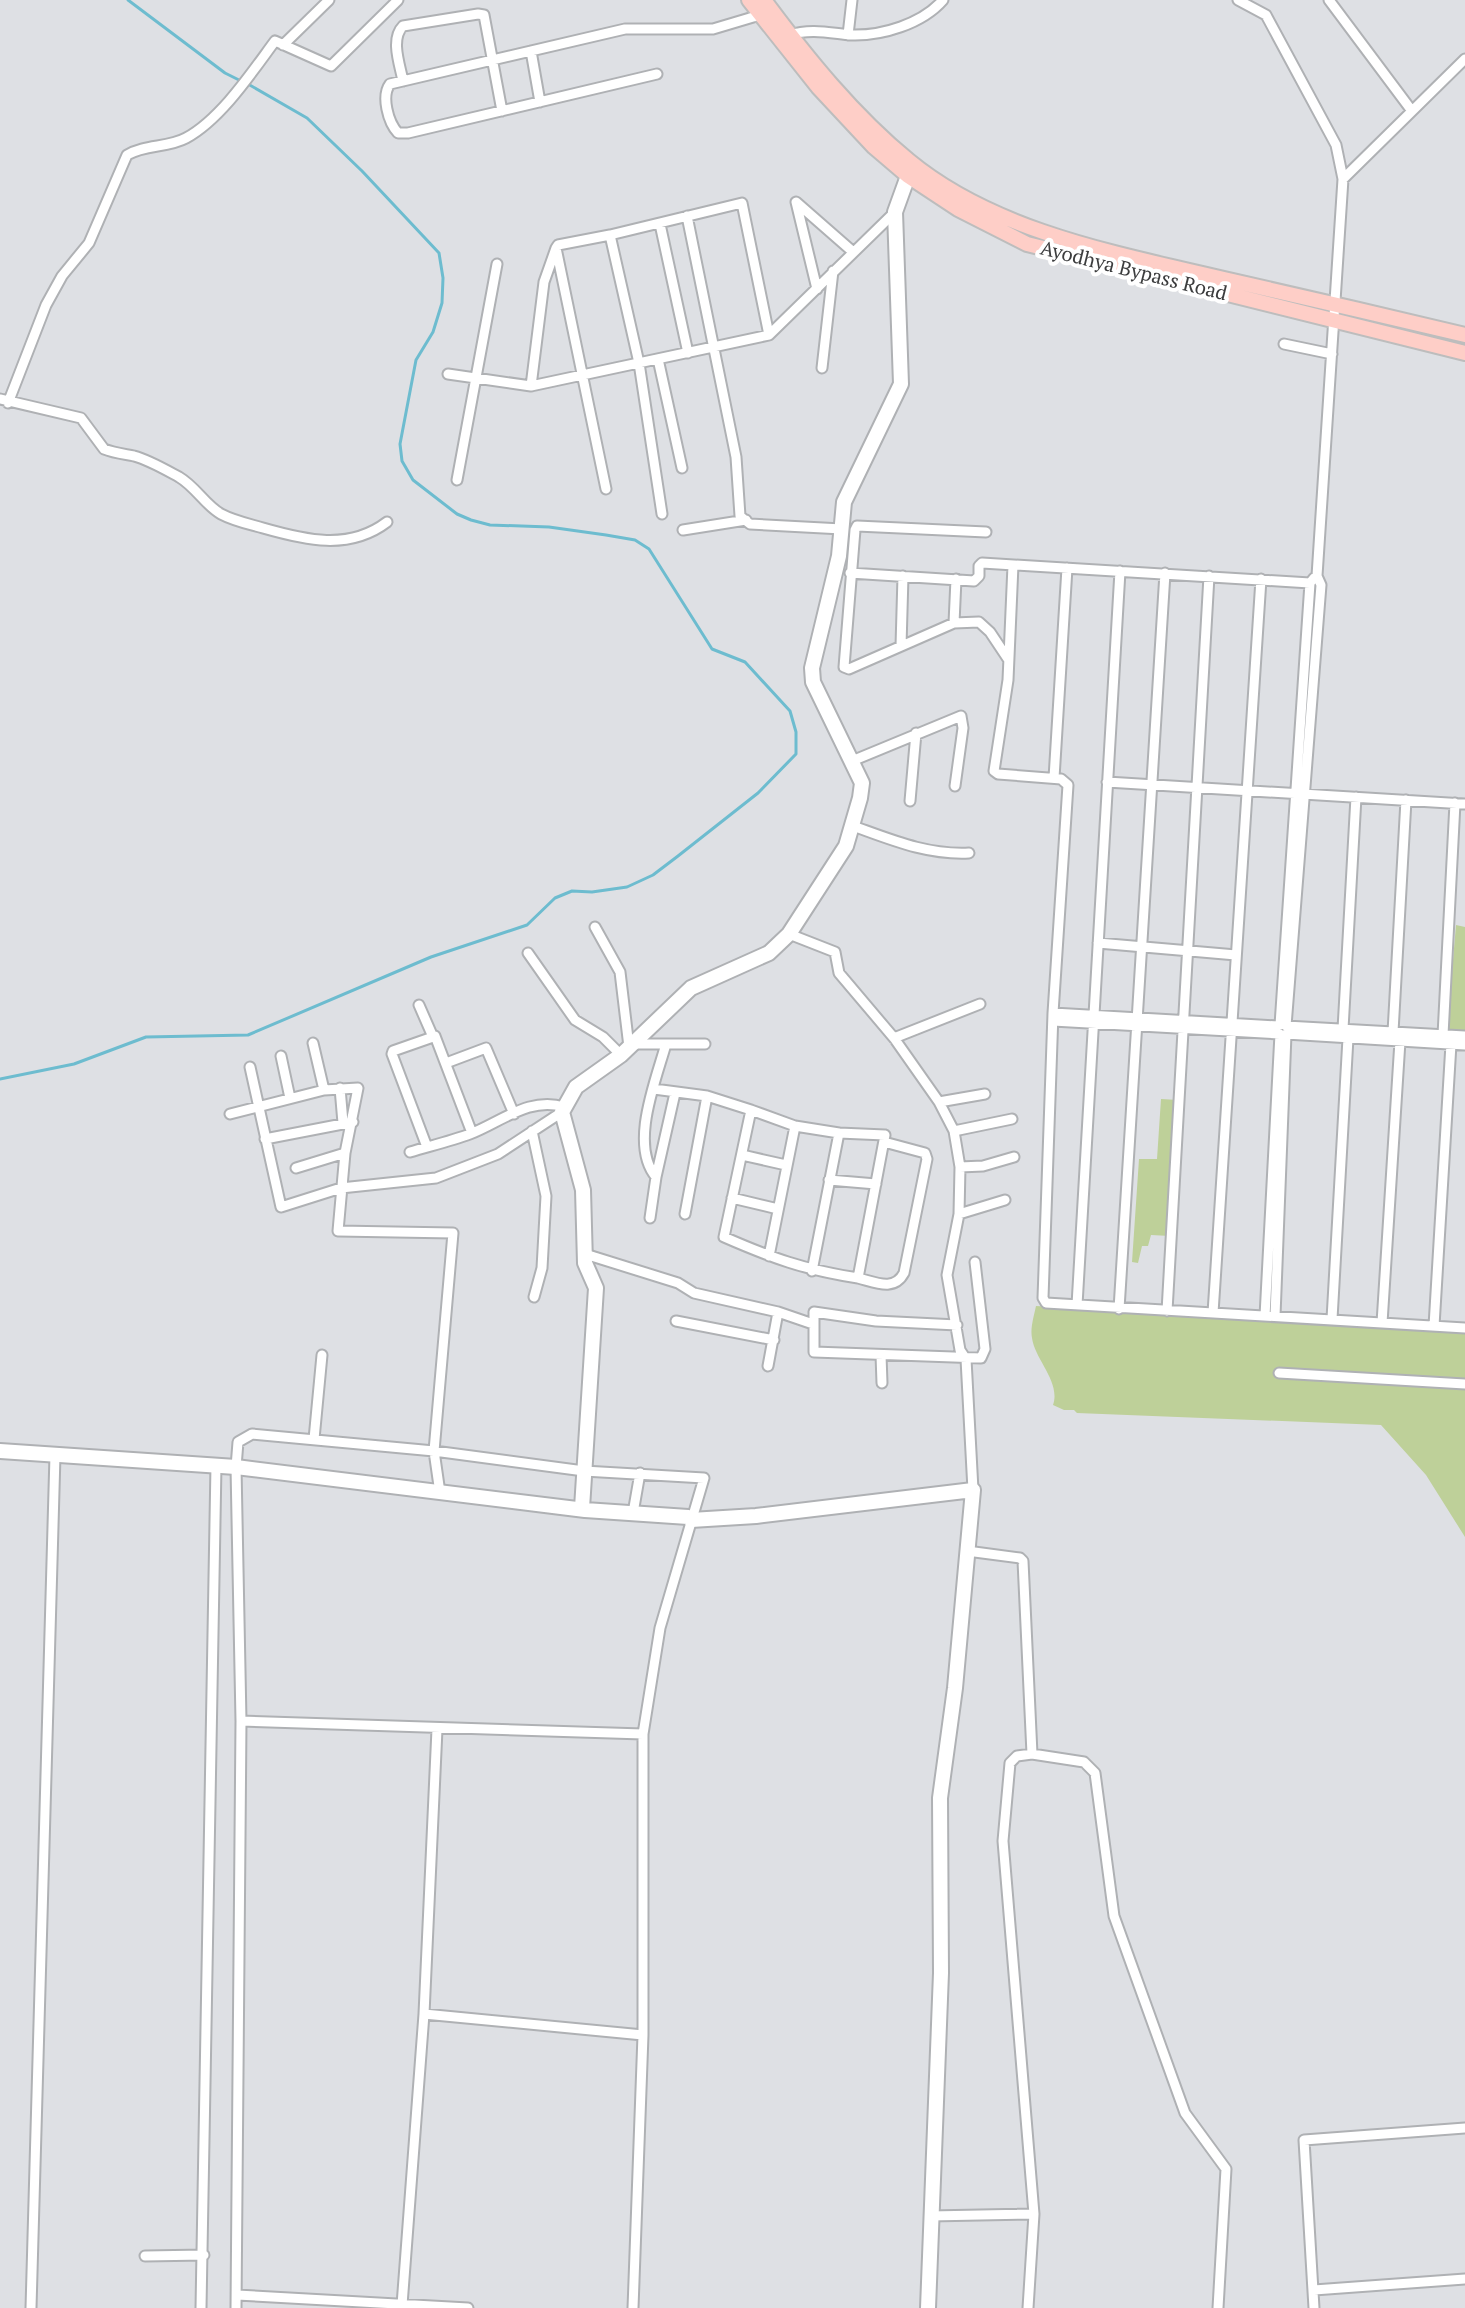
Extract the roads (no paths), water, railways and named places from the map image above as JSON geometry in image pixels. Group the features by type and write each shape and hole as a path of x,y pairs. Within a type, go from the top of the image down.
{"main road":[{"name":"Ayodhya Bypass Road","path":"749,0 822,84 909,169 957,193 1028,228 1335,312 1465,353"},
{"name":"Ayodhya Bypass Road","path":"764,0 784,38"},
{"name":"Ayodhya Bypass Road","path":"1335,312 1465,335"}],"street":[{"path":"283,45 329,0"},
{"path":"387,522 372,533 326,540 298,538 232,519 220,514 192,485 179,477 135,457 104,449 81,418 4,401 46,305 62,276 89,243 127,155 137,148 184,140 207,124 275,41 331,66 398,0"},
{"path":"848,35 852,0"},
{"path":"784,38 804,30 848,35 891,31 935,9 943,0"},
{"path":"1238,0 1266,15 1336,145 1343,179 1313,579"},
{"path":"1329,0 1412,111"},
{"path":"403,81 396,39 397,31 403,26 484,15 502,111"},
{"path":"657,74 408,133 398,133 392,126 386,90 390,84 625,29 713,29 760,15"},
{"path":"531,51 540,102"},
{"path":"1343,179 1465,59"},
{"path":"250,1067 281,1207 341,1188 436,1178 498,1154 532,1131 563,1109 576,1087 627,1049 691,988 769,953 789,934 846,846 862,783 813,682 812,668 839,556 844,502 901,384 895,212 909,169"},
{"path":"817,289 796,202 852,251"},
{"path":"531,386 544,282 558,245 742,203 769,335"},
{"path":"448,374 531,386 769,335 895,212"},
{"path":"687,216 736,457 740,516 750,524 842,529"},
{"path":"660,224 688,353"},
{"path":"610,235 639,363 662,514"},
{"path":"556,248 585,375 606,489"},
{"path":"457,480 497,264"},
{"path":"822,368 833,271"},
{"path":"1284,344 1332,354"},
{"path":"658,359 682,468"},
{"path":"683,530 746,520"},
{"path":"986,532 857,526 850,573 844,667 849,669 954,623 979,622 990,632 1009,661"},
{"path":"850,573 977,579 980,563 1261,579 1313,579 1321,585 1300,795 1282,1029 1270,1316"},
{"path":"1013,565 1009,661 994,771 998,774 1054,778 1066,781 1068,785 1053,1017 1043,1298 1051,1305 1465,1328"},
{"path":"1054,778 1067,568"},
{"path":"1077,1305 1120,571"},
{"path":"1119,1309 1165,573"},
{"path":"901,646 903,576"},
{"path":"1167,1311 1209,576"},
{"path":"954,623 956,579"},
{"path":"1213,1313 1261,579"},
{"path":"852,761 961,716 963,728 955,786"},
{"path":"910,801 916,733"},
{"path":"1107,782 1460,804 1443,1035"},
{"path":"1332,1319 1356,797"},
{"path":"1382,1323 1406,800"},
{"path":"853,826 918,849 948,854 969,853"},
{"path":"595,927 621,977 627,1049"},
{"path":"789,934 835,952 839,973 894,1038 939,1102 954,1131 960,1167 959,1214 947,1275 960,1350 966,1359 973,1490 955,1688 940,1798 941,1973 928,2308"},
{"path":"1098,943 1236,955"},
{"path":"528,953 575,1020 603,1037 627,1049 666,1044 705,1044"},
{"path":"894,1038 980,1004"},
{"path":"419,1005 435,1036 472,1133"},
{"path":"1053,1017 1282,1029 1465,1045"},
{"path":"1396,1037 1465,1036"},
{"path":"427,1147 392,1054 433,1037"},
{"path":"313,1043 324,1090"},
{"path":"656,1177 649,1168 643,1133 666,1044"},
{"path":"1434,1326 1451,1044"},
{"path":"446,1063 486,1048 514,1114"},
{"path":"281,1056 290,1098"},
{"path":"340,1088 348,1122"},
{"path":"230,1114 324,1090 358,1088 348,1122 338,1231 453,1233 434,1451 440,1493"},
{"path":"654,1089 707,1096 795,1126 839,1133 885,1135 858,1278"},
{"path":"650,1218 675,1093"},
{"path":"939,1102 985,1094"},
{"path":"685,1214 707,1096"},
{"path":"410,1152 472,1133 535,1104 552,1103 563,1109 583,1190 585,1263 596,1288 582,1508"},
{"path":"751,1110 724,1237 812,1271 891,1286 899,1283 904,1273 927,1159 925,1153 919,1150 884,1142"},
{"path":"954,1131 1012,1119"},
{"path":"265,1139 348,1122"},
{"path":"769,1256 795,1126"},
{"path":"532,1131 546,1196 542,1265 534,1297"},
{"path":"812,1271 839,1133"},
{"path":"296,1168 345,1153"},
{"path":"742,1155 786,1165"},
{"path":"960,1167 983,1166 1014,1157"},
{"path":"829,1180 876,1184"},
{"path":"732,1198 778,1209"},
{"path":"959,1214 1005,1200"},
{"path":"585,1254 678,1283 694,1293 778,1312 813,1324"},
{"path":"957,1325 876,1321 814,1312 814,1352 981,1358 985,1349 975,1262"},
{"path":"768,1366 778,1312"},
{"path":"676,1321 774,1340"},
{"path":"314,1439 322,1355"},
{"path":"881,1355 882,1383"},
{"path":"1279,1373 1465,1384"},
{"path":"236,2308 241,1721 236,1467 238,1442 252,1434 434,1451 584,1471 704,1478 660,1628 643,1734 643,2035 633,2308"},
{"path":"0,1451 216,1465 440,1493 688,1517 691,1520 756,1516 973,1490"},
{"path":"31,2308 55,1455"},
{"path":"201,2308 216,1465"},
{"path":"633,1513 640,1473"},
{"path":"967,1551 1020,1558 1023,1561 1032,1754"},
{"path":"241,1721 643,1734"},
{"path":"402,2305 424,2014 437,1729"},
{"path":"1028,2308 1034,2214 1003,1841 1010,1763 1017,1756 1032,1754 1084,1762 1095,1773 1114,1916 1185,2113 1226,2169 1218,2308"},
{"path":"424,2014 643,2035"},
{"path":"1314,2308 1304,2140 1465,2128"},
{"path":"930,2216 1034,2214"},
{"path":"145,2256 204,2255"},
{"path":"1314,2290 1465,2279"},
{"path":"237,2295 468,2308"}],"waterway":[{"path":"128,0 225,73 241,81"},
{"path":"0,1079 74,1064 146,1037 248,1035 431,957 527,925 555,898 572,891 592,892 627,887 653,875 678,856 758,793 796,754 796,732 790,711 745,662 712,649 649,549 635,540 606,535 549,527 490,525 471,520 457,514 413,480 402,461 400,444 416,360 433,332 442,303 443,278 439,253 307,118 248,84"}]}
